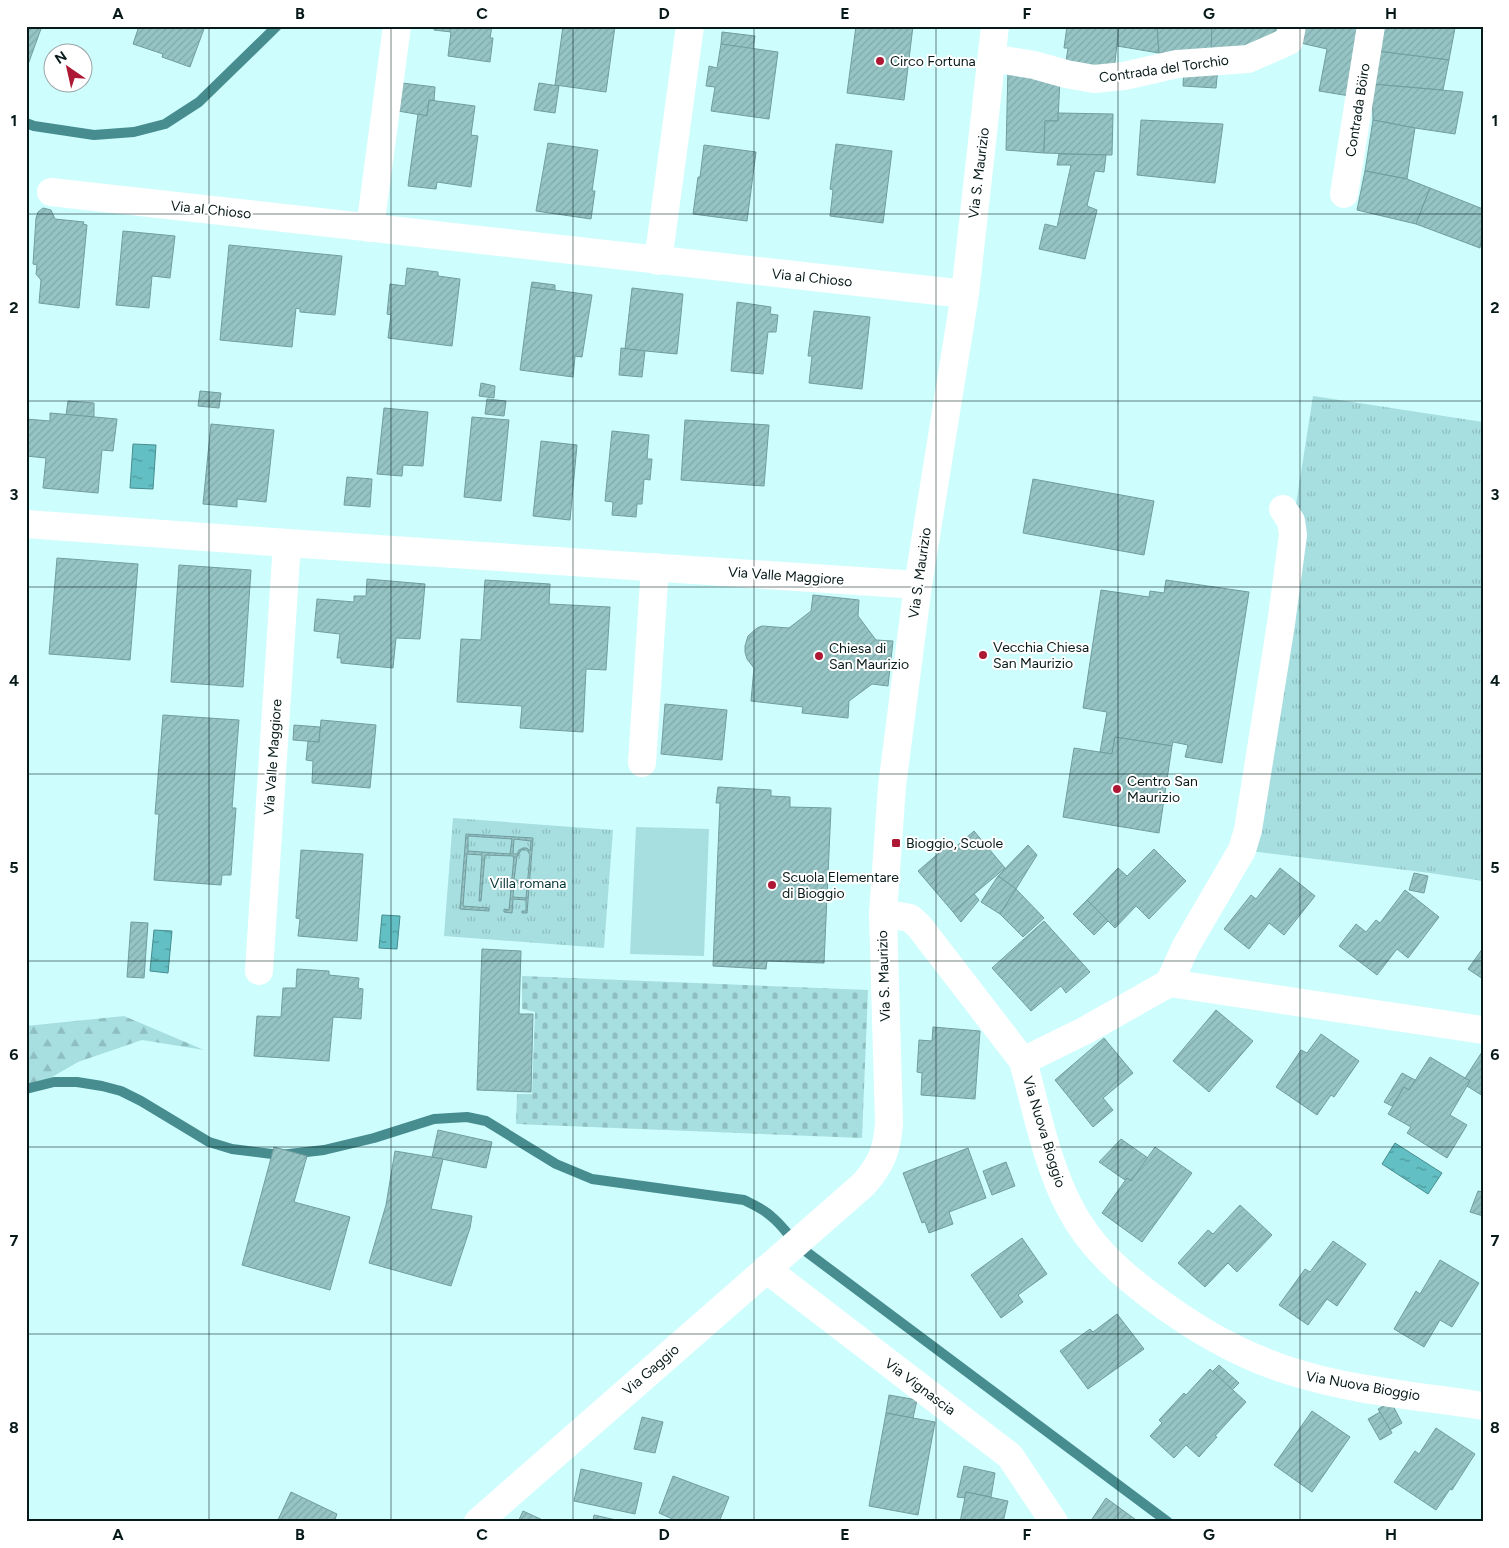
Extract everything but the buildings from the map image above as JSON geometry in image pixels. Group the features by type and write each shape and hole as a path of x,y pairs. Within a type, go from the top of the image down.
{"street":[{"path":"370,228 397,26"},
{"path":"658,261 690,26"},
{"name":"Via S. Maurizio","path":"824,1218 864,1184 876,1170 886,1146 889,1123 882,913 892,786 918,585 965,294 994,26"},
{"name":"Contrada del Torchio","path":"992,58 1034,64 1066,74 1094,79 1124,76 1177,64 1248,59 1289,41 1292,26"},
{"name":"Contrada Böiro","path":"1344,194 1371,26"},
{"name":"Via al Chioso","path":"51,192 965,294"},
{"path":"1283,509 1291,521 1293,535 1281,624 1248,830 1242,850 1186,946 1169,983 1483,1030"},
{"name":"Via Valle Maggiore","path":"26,524 918,585"},
{"name":"Via Valle Maggiore","path":"259,971 287,543"},
{"path":"642,763 655,567"},
{"path":"882,913 910,918 919,926 1023,1061"},
{"name":"Via Nuova Bioggio","path":"1169,983 1086,1030 1023,1061 1055,1175 1070,1208 1085,1233 1105,1257 1129,1280 1191,1325 1227,1346 1288,1371 1315,1379 1483,1406"},
{"name":"Via Gaggio","path":"478,1522 824,1218"},
{"name":"Via Vignascia","path":"766,1269 1010,1456 1054,1522"}],"green space":[{"path":"1313,396 1483,422 1483,881 1242,850"},
{"name":"Villa romana","path":"453,818 613,830 604,948 444,936"},
{"path":"636,827 709,829 704,956 630,954"},
{"path":"522,976 868,990 862,1138 516,1124 517,1094 532,1094 535,1012 522,1009"},
{"path":"124,1016 204,1050 142,1040 78,1062 26,1092 26,1026"}],"water":[{"path":"133,444 156,445 153,489 130,488"},
{"path":"382,915 400,916 397,949 379,948"},
{"path":"154,930 172,931 168,973 150,971"},
{"path":"1395,1143 1442,1173 1428,1194 1382,1164"}],"waterway":[{"path":"26,123 34,126 94,135 134,132 165,124 199,102 277,26"},
{"path":"26,1089 54,1082 77,1082 102,1086 121,1091 141,1101 209,1142 232,1149 280,1155 324,1150 374,1138 434,1119 467,1117 486,1121 556,1164 592,1179 744,1200 766,1212 780,1224 800,1247 1168,1522"}],"place":[{"name":"Circo Fortuna","path":"880,61"},
{"name":"Vecchia Chiesa San Maurizio","path":"983,655"},
{"name":"Chiesa di San Maurizio","path":"819,656"},
{"name":"Centro San Maurizio","path":"1117,789"},
{"name":"Bioggio, Scuole","path":"896,843"},
{"name":"Scuola Elementare di Bioggio","path":"772,885"}]}
